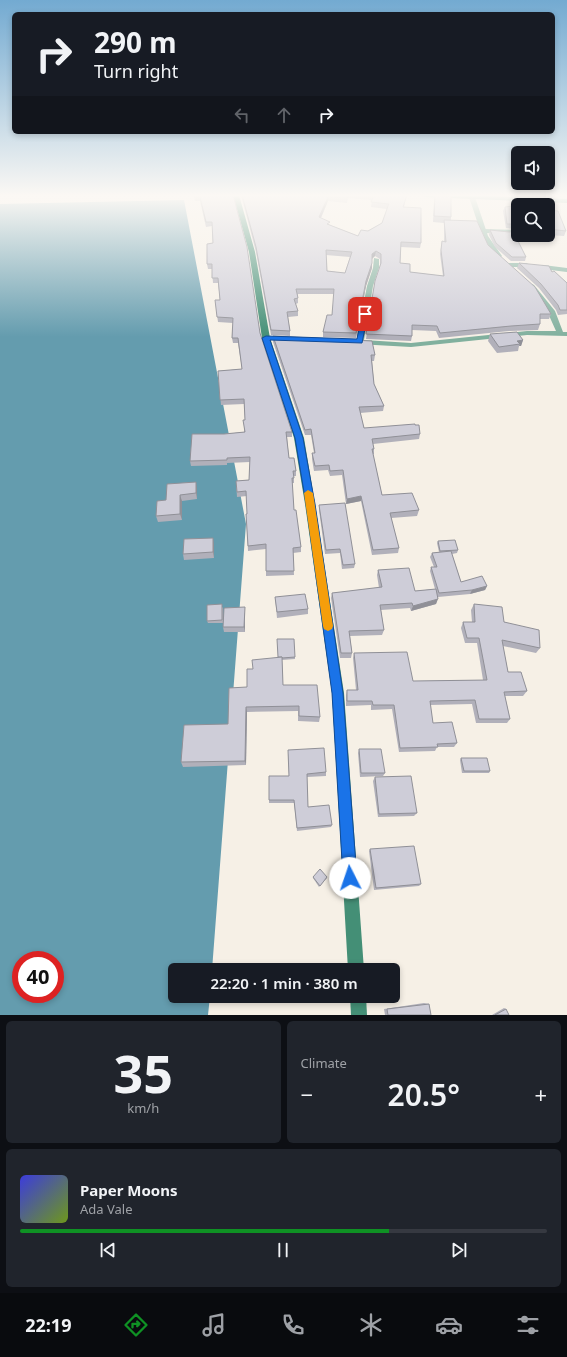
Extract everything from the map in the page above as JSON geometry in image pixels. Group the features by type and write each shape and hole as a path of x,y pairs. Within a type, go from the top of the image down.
{"street":[{"path":"249,242 270,338 299,438 338,693 356,963"},
{"path":"488,242 491,249 536,290 564,333"},
{"path":"376,259 376,268 356,342 411,345 449,342 497,335 564,333"},
{"path":"358,1003 359,1015"}],"lane":[{"path":"509,265 528,265"},
{"path":"536,266 567,270"}],"water":[{"path":"0,242 192,242 246,524 213,963 168,963 168,1003 209,1003 208,1015 0,1015"}],"building":[{"path":"246,242 247,247 260,333 292,432 286,432 289,458 294,458 296,471 293,471 294,478 292,478 294,510 296,510 301,547 293,548 294,571 266,571 266,544 248,546 246,491 237,492 236,481 249,480 250,457 227,458 227,460 190,461 192,434 224,434 245,432 243,420 245,420 244,399 220,400 218,371 242,369 238,338 232,338 233,318 217,317 215,300 220,300 218,278 212,278 212,264 207,264 207,244"},
{"path":"255,242 401,242 400,263 410,264 410,272 444,276 441,250 442,242 487,242 535,287 551,314 540,314 540,324 440,333 437,326 412,325 412,336 366,334 375,281 381,263 381,254 376,251 372,254 372,263 366,281 356,333 323,332 327,315 332,315 334,289 296,289 298,298 294,299 298,311 287,312 290,331 271,330","holes":["326,250 352,252 345,273 327,271"]},
{"path":"496,242 519,242 526,257 512,257"},
{"path":"519,263 549,266 552,272 554,271 567,283 567,310 560,310 558,305 541,284"},
{"path":"517,332 523,340 517,341 520,344 499,347 490,334"},
{"path":"273,336 372,341 375,355 371,355 374,384 384,406 359,407 364,428 415,424 419,425 420,434 372,439 374,449 372,449 382,495 412,493 419,510 390,513 399,548 373,550 361,496 347,499 343,470 330,471 329,465 315,466 312,453 315,453 311,429 305,430"},
{"path":"196,482 196,493 180,495 180,514 156,516 157,501 166,500 167,484"},
{"path":"345,503 355,564 343,565 340,549 326,550 319,505"},
{"path":"213,538 213,552 183,554 184,539"},
{"path":"455,540 458,550 440,551 438,541"},
{"path":"451,551 461,582 482,576 487,586 472,590 439,593 431,567 437,567 432,553"},
{"path":"409,568 415,591 436,589 438,599 413,606 412,603 380,605 384,630 349,631 352,653 341,653 332,593 382,587 378,570"},
{"path":"305,594 308,609 277,612 275,597"},
{"path":"222,604 222,620 207,621 207,605"},
{"path":"474,604 502,607 504,622 539,630 540,648 502,640 508,672 521,672 527,691 504,692 510,719 479,719 475,700 430,701 433,723 452,722 457,743 437,744 438,747 400,748 394,705 373,705 372,701 347,701 347,690 358,690 354,653 407,652 413,681 487,680 479,638 467,638 463,622 475,622"},
{"path":"245,607 244,627 223,627 224,608"},
{"path":"277,639 294,639 295,657 278,657"},
{"path":"282,657 283,685 317,685 320,717 299,716 299,706 246,707 245,761 181,762 184,725 228,724 229,688 247,687 247,669 253,669 252,660"},
{"path":"324,748 326,772 307,774 308,807 329,805 332,825 297,828 294,800 269,800 269,776 289,776 288,750"},
{"path":"359,749 381,749 385,773 361,773"},
{"path":"461,758 487,758 490,771 464,771"},
{"path":"411,776 417,813 379,814 375,777"},
{"path":"414,846 421,884 376,888 370,849"},
{"path":"320,869 327,877 320,886 313,877"},
{"path":"429,1004 431,1015 388,1015 387,1009"},
{"path":"506,1009 509,1015 495,1015"}],"slow traffic":[{"path":"308,493 328,626"}],"route":[{"path":"350,878 338,693 310,504 299,438 266,338 360,342 365,314"}]}
